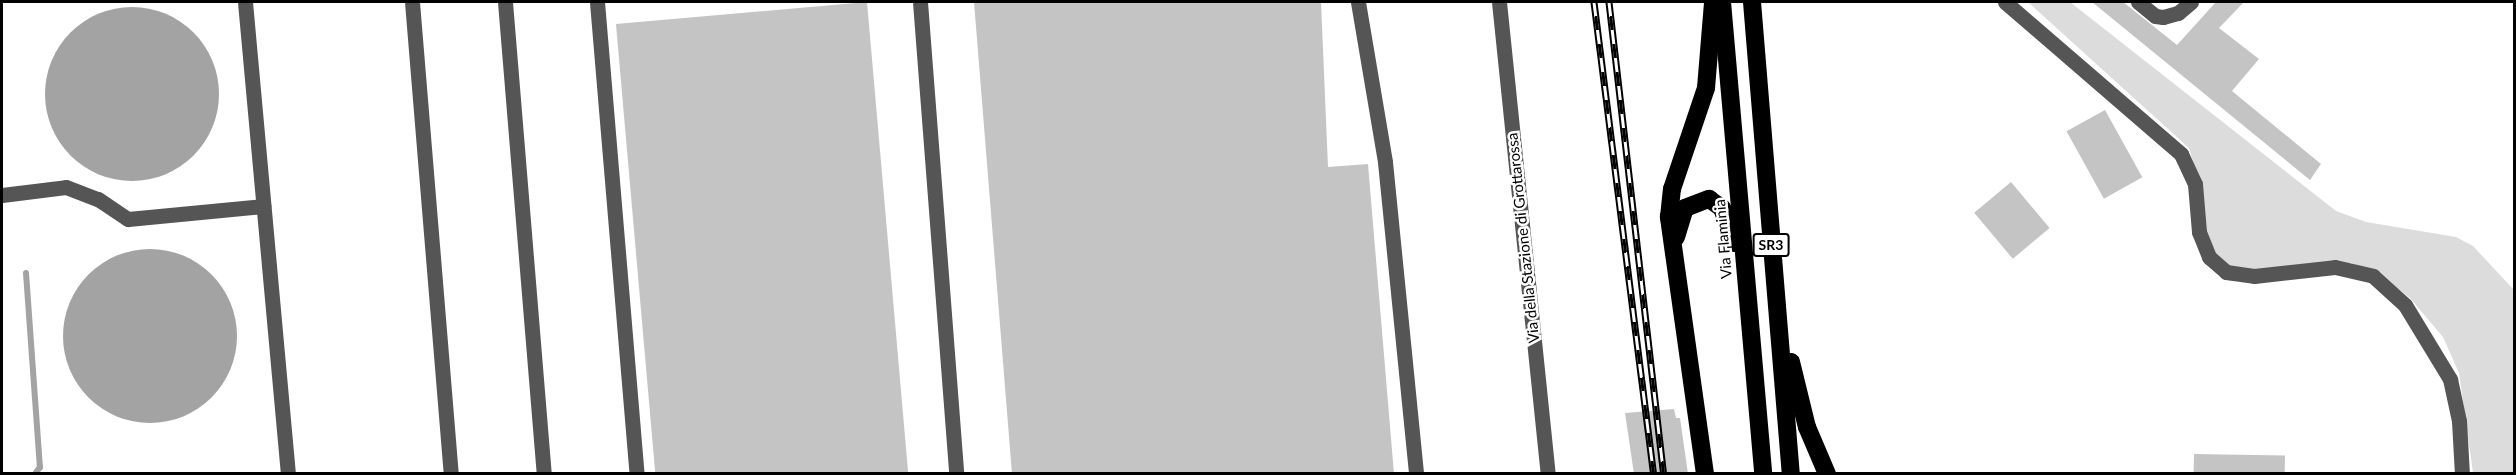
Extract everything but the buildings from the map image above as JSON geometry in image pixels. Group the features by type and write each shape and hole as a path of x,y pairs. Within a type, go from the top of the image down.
{"highway":[{"path":"1705,474 1674,254 1670,197 1706,88 1713,2"},
{"name":"Via Flaminia","path":"1722,2 1763,474"},
{"name":"SR3","path":"1755,7 1774,290 1791,474"},
{"path":"1674,254 1682,212 1690,203 1708,200 1722,208 1744,276"},
{"path":"1774,290 1807,427 1827,474"}],"street":[{"path":"245,2 288,474"},
{"path":"412,2 451,474"},
{"path":"505,2 544,474"},
{"path":"597,2 637,474"},
{"path":"920,2 956,474"},
{"path":"1358,2 1385,162 1416,474"},
{"name":"Via della Stazione di Grottarossa","path":"1499,2 1548,474"},
{"path":"2005,2 2181,154 2195,184 2199,232 2209,257 2226,272 2254,276 2335,267 2373,276 2405,305 2450,379 2459,421 2462,474"},
{"path":"2138,2 2155,16 2163,17 2178,13 2191,2"},
{"path":"2,195 66,187 98,199 128,219 263,206"}],"shaded area":[{"path":"2028,2 2070,2 2336,211 2366,222 2456,237 2473,246 2514,290 2514,473 2473,473 2459,373 2443,337 2410,298 2381,275 2351,263 2238,271 2219,260 2203,232 2201,190 2189,148"},
{"path":"132,7 165,14 180,22 193,33 204,46 212,61 219,94 212,127 204,142 193,155 180,166 165,174 132,181 99,174 84,166 71,155 60,142 52,127 45,94 52,61 60,46 71,33 84,22 99,14"},
{"path":"150,249 183,256 198,264 211,275 222,288 230,303 237,336 230,369 222,384 211,397 198,408 183,416 150,423 117,416 102,408 89,397 78,384 70,369 63,336 70,303 78,288 89,275 102,264 117,256"}],"waterway":[{"path":"26,273 40,467 35,474"}],"railway":[{"path":"1594,2 1654,474"},
{"path":"1609,2 1664,474"}]}
